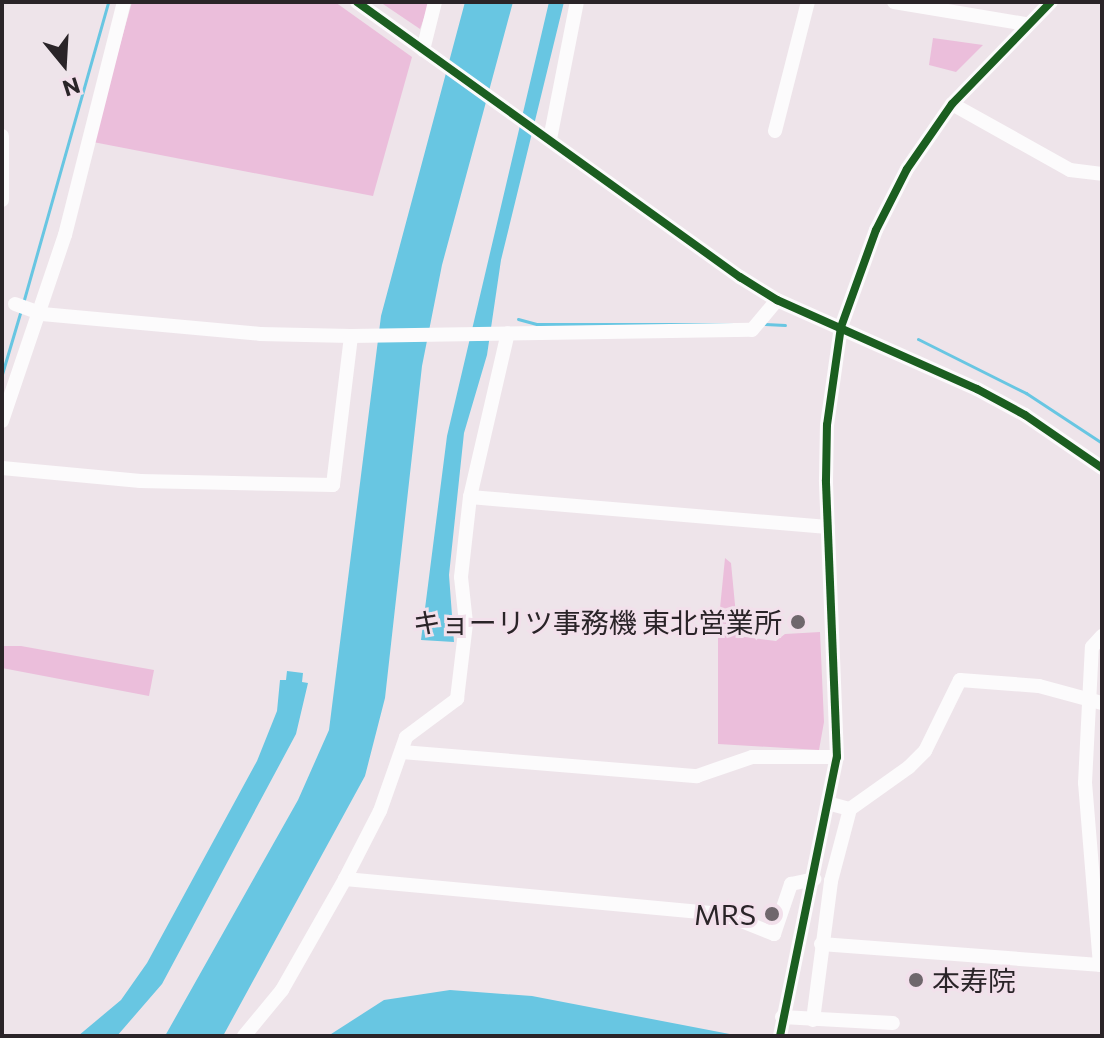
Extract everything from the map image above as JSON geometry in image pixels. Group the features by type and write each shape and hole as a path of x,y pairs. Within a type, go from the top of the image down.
{"street":[{"path":"2,421 39,313 124,2"},
{"path":"357,2 777,300 841,327 1025,415 1102,468"},
{"path":"423,50 435,2"},
{"path":"547,137 577,2"},
{"path":"775,131 808,2"},
{"path":"894,2 988,9 1026,24"},
{"path":"893,1023 813,1020 781,1027 831,804 837,757 827,425 841,327 876,230 907,169 952,104 1026,24 1051,2"},
{"path":"952,104 1070,170 1102,174"},
{"path":"2,136 2,200"},
{"path":"15,304 39,313 260,334 367,336 752,330 777,300"},
{"path":"244,1036 282,990 345,879 406,737 457,699 466,623 461,577 470,497 505,333"},
{"path":"2,468 140,481 333,485 351,336"},
{"path":"470,497 828,527"},
{"path":"821,944 1101,965 1096,863 1085,783 1096,703 1092,647 1102,636"},
{"path":"813,1020 821,944 850,809 925,751 960,680 1039,686 1096,703"},
{"path":"402,752 697,776 752,757 837,757"},
{"path":"831,804 850,809"},
{"path":"345,879 724,914 774,934 791,884 814,879"}],"shaded area":[{"path":"132,2 335,2 412,57 373,196 93,142"},
{"path":"380,2 430,2 420,29"},
{"path":"933,38 983,45 956,72 929,65"},
{"path":"725,558 731,563 738,636 776,641 785,634 820,632 824,722 819,750 718,744 718,628"},
{"path":"2,646 21,646 154,670 149,696 2,668"}],"water":[{"path":"465,2 513,2 442,265 422,366 385,698 365,776 223,1036 165,1036 298,800 329,730 381,316"},
{"path":"549,2 564,2 501,260 487,355 464,433 449,575 454,642 421,640 447,436"},
{"path":"287,671 303,673 302,682 308,683 296,734 162,984 117,1036 78,1036 121,1000 147,963 257,761 277,711 280,680 286,680"},
{"path":"450,990 532,996 740,1036 328,1036 384,1000"}],"waterway":[{"path":"23,303 108,2"},
{"path":"2,374 21,310"},
{"path":"518,319 537,324 733,324"},
{"path":"765,324 785,325"},
{"path":"918,339 1026,393 1102,443"}],"cycle path":[{"path":"357,2 740,277 777,300 977,389 1025,415 1102,468"},
{"path":"780,1036 837,757 826,480 827,425 841,327 876,230 907,169 952,104 1051,2"}],"place":[{"name":"キョーリツ事務機 東北営業所","path":"798,622"},
{"name":"MRS","path":"772,914"},
{"name":"本寿院","path":"916,980"}]}
